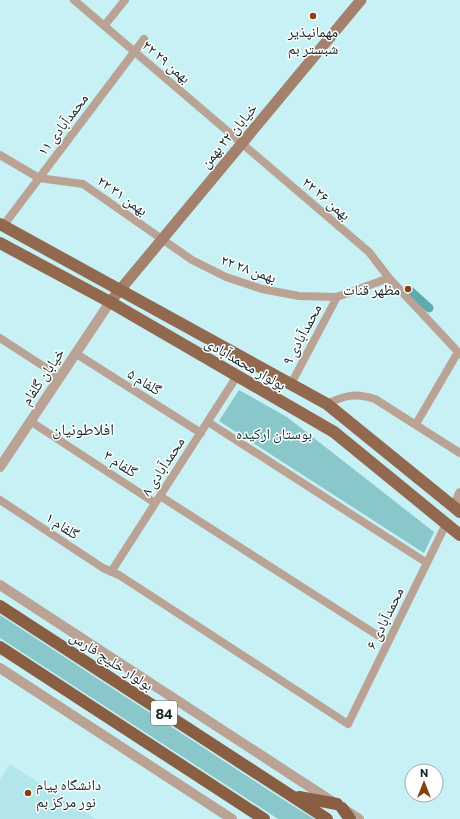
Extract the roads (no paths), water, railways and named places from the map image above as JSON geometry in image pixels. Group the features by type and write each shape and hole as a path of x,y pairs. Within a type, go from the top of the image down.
{"highway":[{"name":"بولوار خلیج فارس","path":"0,606 327,819"},
{"name":"84","path":"0,647 264,819"},
{"path":"292,796 339,806 350,819"}],"main road":[{"name":"خیابان ۲۲ بهمن","path":"110,302 119,289 361,0"},
{"name":"بولوار محمدآبادی","path":"2,225 327,404 457,510"},
{"name":"بولوار محمدآبادی","path":"0,243 110,302 334,432 460,535"},
{"path":"446,524 457,510"}],"street":[{"name":"۲۲ بهمن ۲۹","path":"74,0 241,143"},
{"path":"104,26 125,0"},
{"name":"محمدآبادی ۱۱","path":"2,225 144,39"},
{"name":"۲۲ بهمن ۲۶","path":"241,143 368,252 389,278 459,353"},
{"name":"۲۲ بهمن ۳۱","path":"0,155 39,178 83,184 162,238"},
{"name":"۲۲ بهمن ۲۸","path":"162,238 192,260 226,277 247,285 299,296 337,297"},
{"path":"337,297 389,278"},
{"name":"محمدآبادی ۹","path":"290,384 337,297"},
{"name":"خیابان گلفام","path":"0,467 110,302"},
{"path":"0,338 60,377"},
{"path":"416,424 459,353"},
{"name":"گلفام ۵","path":"75,354 200,433"},
{"name":"محمدآبادی ۸","path":"111,572 237,376"},
{"path":"327,404 341,397 351,395 375,399 460,453"},
{"name":"گلفام ۳","path":"30,421 388,642"},
{"path":"208,422 427,563"},
{"path":"457,510 460,493"},
{"name":"گلفام ۱","path":"0,500 103,568 126,580 348,724"},
{"name":"محمدآبادی ۶","path":"348,724 446,524"},
{"path":"0,586 359,819"},
{"path":"0,668 232,819"}],"waterway":[{"path":"408,289 429,308"}],"place":[{"name":"مهمانپذیر شبستر بم","path":"313,16"},
{"name":"مظهر قنات","path":"408,289"},
{"name":"دانشگاه پیام نور مرکز بم","path":"28,793"}],"district":[{"name":"افلاطونیان","path":"83,428"}],"park label":[{"name":"بوستان ارکیده","path":"274,433"}]}
